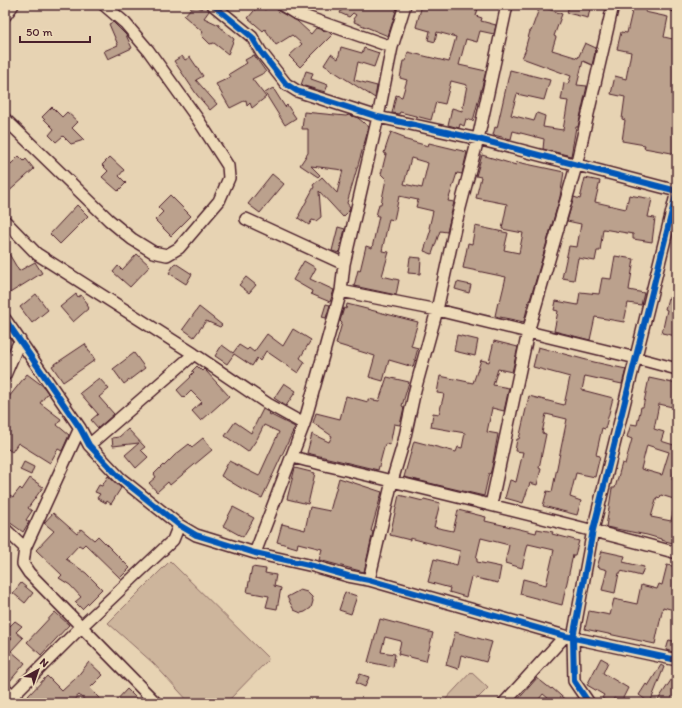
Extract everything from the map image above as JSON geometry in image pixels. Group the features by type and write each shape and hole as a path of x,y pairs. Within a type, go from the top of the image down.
{"street":[{"path":"5,16 13,5"},
{"path":"5,119 108,220 132,238 153,252 167,255 180,248 219,201 229,178 228,166 197,118 148,50 125,23 104,5"},
{"path":"213,5 252,37 261,52 286,84 297,91 378,117 478,139 576,166 677,191 593,530 569,637 574,681 589,703"},
{"path":"282,5 295,13 392,47"},
{"path":"256,553 304,424 341,291 344,264 378,117 392,47 405,5"},
{"path":"369,580 392,481 404,441 415,390 437,310 456,224 478,139 507,5"},
{"path":"491,505 528,332 576,166 613,5"},
{"path":"673,5 677,6"},
{"path":"246,219 344,264"},
{"path":"5,221 37,254 194,354 268,404 304,424"},
{"path":"341,291 437,310 677,369"},
{"path":"5,319 80,428 89,445 120,478 179,525 196,535 256,553 369,580 569,637 677,660"},
{"path":"5,375 20,340"},
{"path":"89,445 194,354"},
{"path":"80,428 25,548 23,564 156,703"},
{"path":"292,457 593,530 677,553"},
{"path":"9,699 81,626 173,540 179,525"},
{"path":"5,529 25,548"},
{"path":"504,703 569,637"}],"shaded area":[{"path":"170,561 269,659 226,703 190,703 153,663 108,623"},
{"path":"471,672 488,688 473,703 446,703 444,701"}],"building":[{"path":"205,5 209,11 204,18 219,25 234,39 228,54 214,43 210,44 201,35 203,32 184,16 191,8 197,6 201,9"},
{"path":"259,5 265,10 270,5 275,5 278,11 297,21 311,34 316,28 329,32 332,35 300,67 289,56 302,44 292,35 276,45 265,29 263,31 248,18"},
{"path":"344,5 398,5 388,36 354,22 355,20 353,19 356,15 353,13 349,17 340,13"},
{"path":"422,5 447,5 466,9 466,5 479,5 476,16 482,18 481,21 496,25 494,34 480,31 477,42 466,39 459,65 486,71 473,121 466,119 464,126 460,124 459,128 448,125 452,108 462,111 467,85 451,81 445,104 436,102 431,120 400,112 399,114 392,113 396,95 402,97 407,80 400,78 403,61 406,61 408,52 449,62 456,37 437,32 435,42 428,40 430,31 416,27"},
{"path":"569,5 591,5 588,18 567,13"},
{"path":"540,6 562,14 554,36 556,37 552,50 578,58 585,43 596,48 592,65 583,61 577,85 587,86 578,127 576,127 571,156 543,149 544,139 513,131 511,139 493,135 495,127 497,128 510,70 550,80 544,100 517,94 511,115 534,121 537,113 545,116 543,127 563,130 568,101 561,100 564,83 568,84 571,76 522,58 526,49 530,31"},
{"path":"633,7 646,9 645,12 668,17 664,37 677,40 677,78 675,91 677,91 677,154 644,148 645,145 622,141 625,120 622,119 625,97 611,94 615,76 626,79 631,52 617,49 621,32 627,33"},
{"path":"113,22 126,35 132,48 108,59 104,51 118,45 109,24"},
{"path":"341,47 362,53 364,48 379,53 374,67 358,62 354,80 377,86 375,98 324,65 331,54 338,59"},
{"path":"254,55 266,72 252,79 266,97 252,108 250,103 247,106 246,100 230,108 216,84 231,77 229,74 247,63 245,60"},
{"path":"182,56 185,60 190,57 203,76 196,80 217,104 210,110 197,95 174,61"},
{"path":"306,71 313,73 311,79 328,85 325,92 301,85"},
{"path":"273,88 285,107 287,105 296,118 285,125 265,93"},
{"path":"52,107 62,117 67,112 78,122 72,128 84,140 71,144 63,136 56,142 49,135 54,129 42,117"},
{"path":"304,112 349,115 358,118 369,127 347,203 350,207 349,211 343,217 319,191 321,217 316,221 312,220 309,225 298,218 314,187 313,185 322,177 337,193 343,170 311,166 320,175 318,177 300,165 308,153 308,129 302,129"},
{"path":"391,132 404,137 403,139 428,146 429,143 467,152 462,174 457,173 448,201 454,202 447,232 440,231 432,254 424,251 431,229 429,228 433,211 416,207 418,200 399,196 394,220 389,219 382,251 389,252 382,276 399,280 396,295 354,286 358,270 360,271 366,246 372,248 379,216 376,216 379,204 381,204 386,179 381,174 386,154 384,153","holes":["411,158 428,163 422,188 404,184"]},
{"path":"482,155 516,165 517,162 564,172 560,197 529,300 524,322 495,316 506,277 463,268 468,243 472,244 475,226 508,233 504,250 519,253 523,233 502,229 507,204 476,198 481,177 476,176"},
{"path":"19,156 24,161 26,159 34,169 5,195 5,157 11,164"},
{"path":"110,157 124,170 119,176 126,183 118,191 102,177 108,171 102,165"},
{"path":"272,174 284,184 260,213 248,204"},
{"path":"585,178 600,181 595,202 626,209 629,195 652,199 648,217 655,218 652,242 633,239 633,234 603,229 600,251 597,251 595,261 578,258 574,280 562,278 569,246 577,247 581,224 567,221 574,197 580,199"},
{"path":"170,195 191,216 171,236 155,220 163,212 158,207"},
{"path":"77,205 88,216 60,244 50,234"},
{"path":"338,227 345,229 339,253 332,251"},
{"path":"5,247 19,271 35,262 42,273 5,296"},
{"path":"137,254 150,266 130,287 113,272 118,266 122,270"},
{"path":"615,256 634,259 629,290 644,293 641,305 628,303 624,322 595,317 590,340 554,331 558,311 554,310 556,301 578,305 580,292 599,294 602,278 611,279"},
{"path":"410,257 421,258 420,274 408,273"},
{"path":"304,261 316,268 310,279 334,290 330,302 311,294 312,291 293,280"},
{"path":"175,263 192,274 186,284 169,273"},
{"path":"246,277 256,285 249,293 239,285"},
{"path":"457,282 471,285 469,293 455,289"},
{"path":"36,294 48,310 32,323 20,307"},
{"path":"76,294 78,297 81,295 88,304 87,305 89,308 73,322 60,307"},
{"path":"668,298 677,300 676,336 662,333"},
{"path":"326,304 330,305 326,318 322,317"},
{"path":"347,304 418,322 411,346 418,348 413,367 389,360 383,381 369,377 375,356 336,344 342,323 340,321 344,308 346,309"},
{"path":"199,307 222,325 220,327 206,321 194,337 183,329"},
{"path":"293,329 311,340 300,358 305,362 298,373 266,351 260,361 257,358 252,366 234,354 227,364 215,356 222,345 233,353 239,345 247,350 249,348 254,352 267,334 283,346"},
{"path":"457,335 478,340 475,356 454,351"},
{"path":"494,341 518,347 512,372 498,369 493,385 509,388 504,411 492,408 487,432 498,434 492,467 490,474 489,473 484,496 404,477 414,441 456,452 458,447 462,448 465,433 431,427 433,413 439,414 444,394 437,393 440,376 473,383 481,360 489,362"},
{"path":"85,344 95,360 63,382 52,366"},
{"path":"538,347 626,369 622,384 585,376 582,390 613,398 605,429 602,428 596,455 600,456 595,477 576,473 570,497 581,501 577,515 543,506 547,491 552,492 567,419 546,414 542,433 546,434 537,485 530,483 523,503 505,498 510,480 516,482 523,452 515,451 529,396 564,405 570,377 533,367"},
{"path":"134,353 145,368 124,384 113,369"},
{"path":"197,366 202,371 204,369 229,396 201,421 192,411 202,402 191,391 184,398 177,390 191,377 190,376 194,372 192,371"},
{"path":"27,374 43,386 48,393 40,403 61,419 57,425 69,435 62,451 58,449 50,463 18,443 12,452 5,447 5,404"},
{"path":"387,377 409,382 402,406 404,407 400,425 394,424 390,445 385,444 378,470 307,453 312,434 329,442 332,436 313,423 316,413 340,419 346,396 368,402 368,399 379,401"},
{"path":"99,378 109,389 99,397 114,414 98,428 91,420 98,414 80,393"},
{"path":"649,378 677,384 677,408 659,404 654,429 664,432 661,441 677,446 677,462 672,479 677,481 677,500 661,495 660,498 657,497 651,517 671,521 674,508 677,508 677,544 647,535 606,527 612,488 615,488 622,463 625,464 632,439 627,437 631,424 637,425 641,407 643,407","holes":["647,445 669,452 662,475 641,469"]},
{"path":"284,383 296,391 286,406 274,398"},
{"path":"263,409 270,413 269,414 295,427 262,498 221,476 229,461 259,476 279,432 264,425 248,452 225,436 235,422 251,433"},
{"path":"128,429 145,447 141,450 148,457 136,468 125,455 139,443 113,446 112,438 119,437"},
{"path":"203,438 212,450 170,485 168,482 157,492 149,483 156,477 154,474 189,444 192,447"},
{"path":"24,462 34,467 31,475 20,470"},
{"path":"295,468 315,473 308,504 287,499"},
{"path":"108,476 121,488 111,504 97,498 100,494 95,492 99,485 102,486"},
{"path":"30,478 43,487 28,508 32,511 26,520 29,522 23,532 5,519 5,503 10,495 13,497 20,488 22,490"},
{"path":"339,478 382,492 371,531 373,532 364,572 319,560 322,549 298,543 297,548 277,542 282,524 305,530 310,507 330,511"},
{"path":"399,495 423,501 424,499 440,503 434,527 453,531 458,510 486,517 485,521 536,533 537,529 553,532 552,534 579,541 575,555 573,555 562,605 520,594 523,579 546,585 554,550 528,544 522,568 505,563 509,545 481,538 476,559 477,562 501,567 498,583 471,577 466,597 449,592 450,588 428,582 434,559 457,565 460,551 410,538 410,540 390,535"},
{"path":"233,507 254,518 243,537 223,526"},
{"path":"53,513 77,534 81,529 94,540 98,536 130,568 120,578 85,544 82,547 79,545 66,559 86,573 102,589 82,609 75,602 81,597 70,585 59,578 62,575 36,550 54,531 44,523"},
{"path":"602,551 625,556 623,562 644,567 641,576 621,571 621,573 619,573 615,593 602,590 607,570 597,567"},
{"path":"667,565 677,567 677,611 663,607 655,644 585,629 589,611 610,615 614,599 637,604 641,585 657,589 659,584 662,585"},
{"path":"252,567 266,569 265,573 276,575 274,586 281,588 277,609 266,607 269,596 247,592"},
{"path":"21,583 33,593 25,603 13,593"},
{"path":"300,590 307,592 312,597 313,601 311,608 301,613 294,610 287,597"},
{"path":"345,592 357,596 351,614 339,610"},
{"path":"55,612 69,625 41,655 27,642"},
{"path":"380,619 433,633 426,661 398,654 401,641 385,637 381,652 395,654 393,667 368,662"},
{"path":"15,621 22,626 16,632 23,638 11,651 25,663 10,681 5,677 5,645 12,638 5,632 5,622 10,626"},
{"path":"455,632 492,642 486,662 461,655 458,669 446,665"},
{"path":"669,640 677,642 677,653 666,650"},
{"path":"601,658 608,662 603,673 628,688 621,702 614,698 610,703 602,698 604,695 587,685"},
{"path":"89,662 103,675 90,688 105,703 88,703 79,695 70,703 36,703 28,696 47,676 62,691 76,678"},
{"path":"661,665 664,667 650,703 639,695 646,684 648,686"},
{"path":"677,671 677,703 656,703"},
{"path":"360,674 369,677 365,687 356,683"},
{"path":"537,678 551,689 552,688 569,703 554,703 543,694 536,703 515,703"},
{"path":"127,689 137,699 134,703 114,703"}],"cycle path":[{"path":"213,5 252,37 261,52 286,84 297,91 378,117 478,139 677,191 593,530 573,638 574,681 589,703"},
{"path":"5,319 80,428 89,445 120,478 179,525 196,535 255,553 369,580 565,636 677,660"}]}
